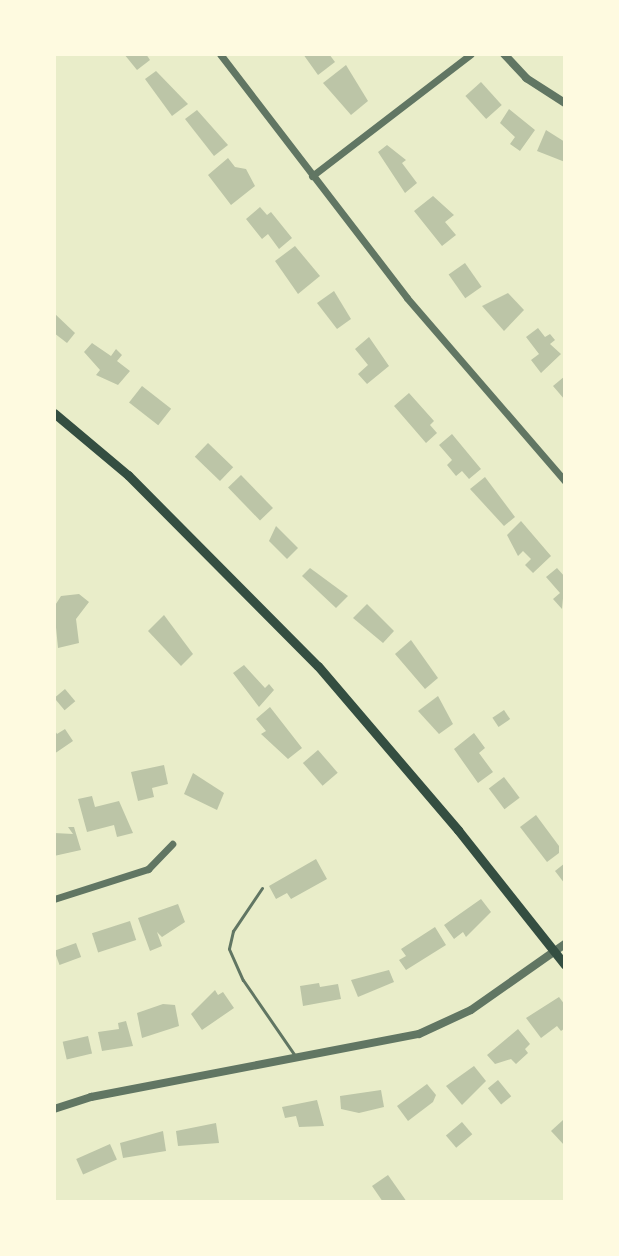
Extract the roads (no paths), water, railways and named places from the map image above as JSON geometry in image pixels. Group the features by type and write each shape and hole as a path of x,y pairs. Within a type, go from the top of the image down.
{"main road":[{"path":"54,413 128,475 308,655 449,818 565,965"}],"street":[{"path":"220,54 407,298 565,481"},
{"path":"312,176 471,54"},
{"path":"504,54 526,78 565,103"},
{"path":"54,899 148,869 172,844"},
{"path":"54,1109 296,1057 392,1041 446,1023 565,944"}],"lane":[{"path":"262,888 233,931 229,949 243,980 296,1057"}]}
